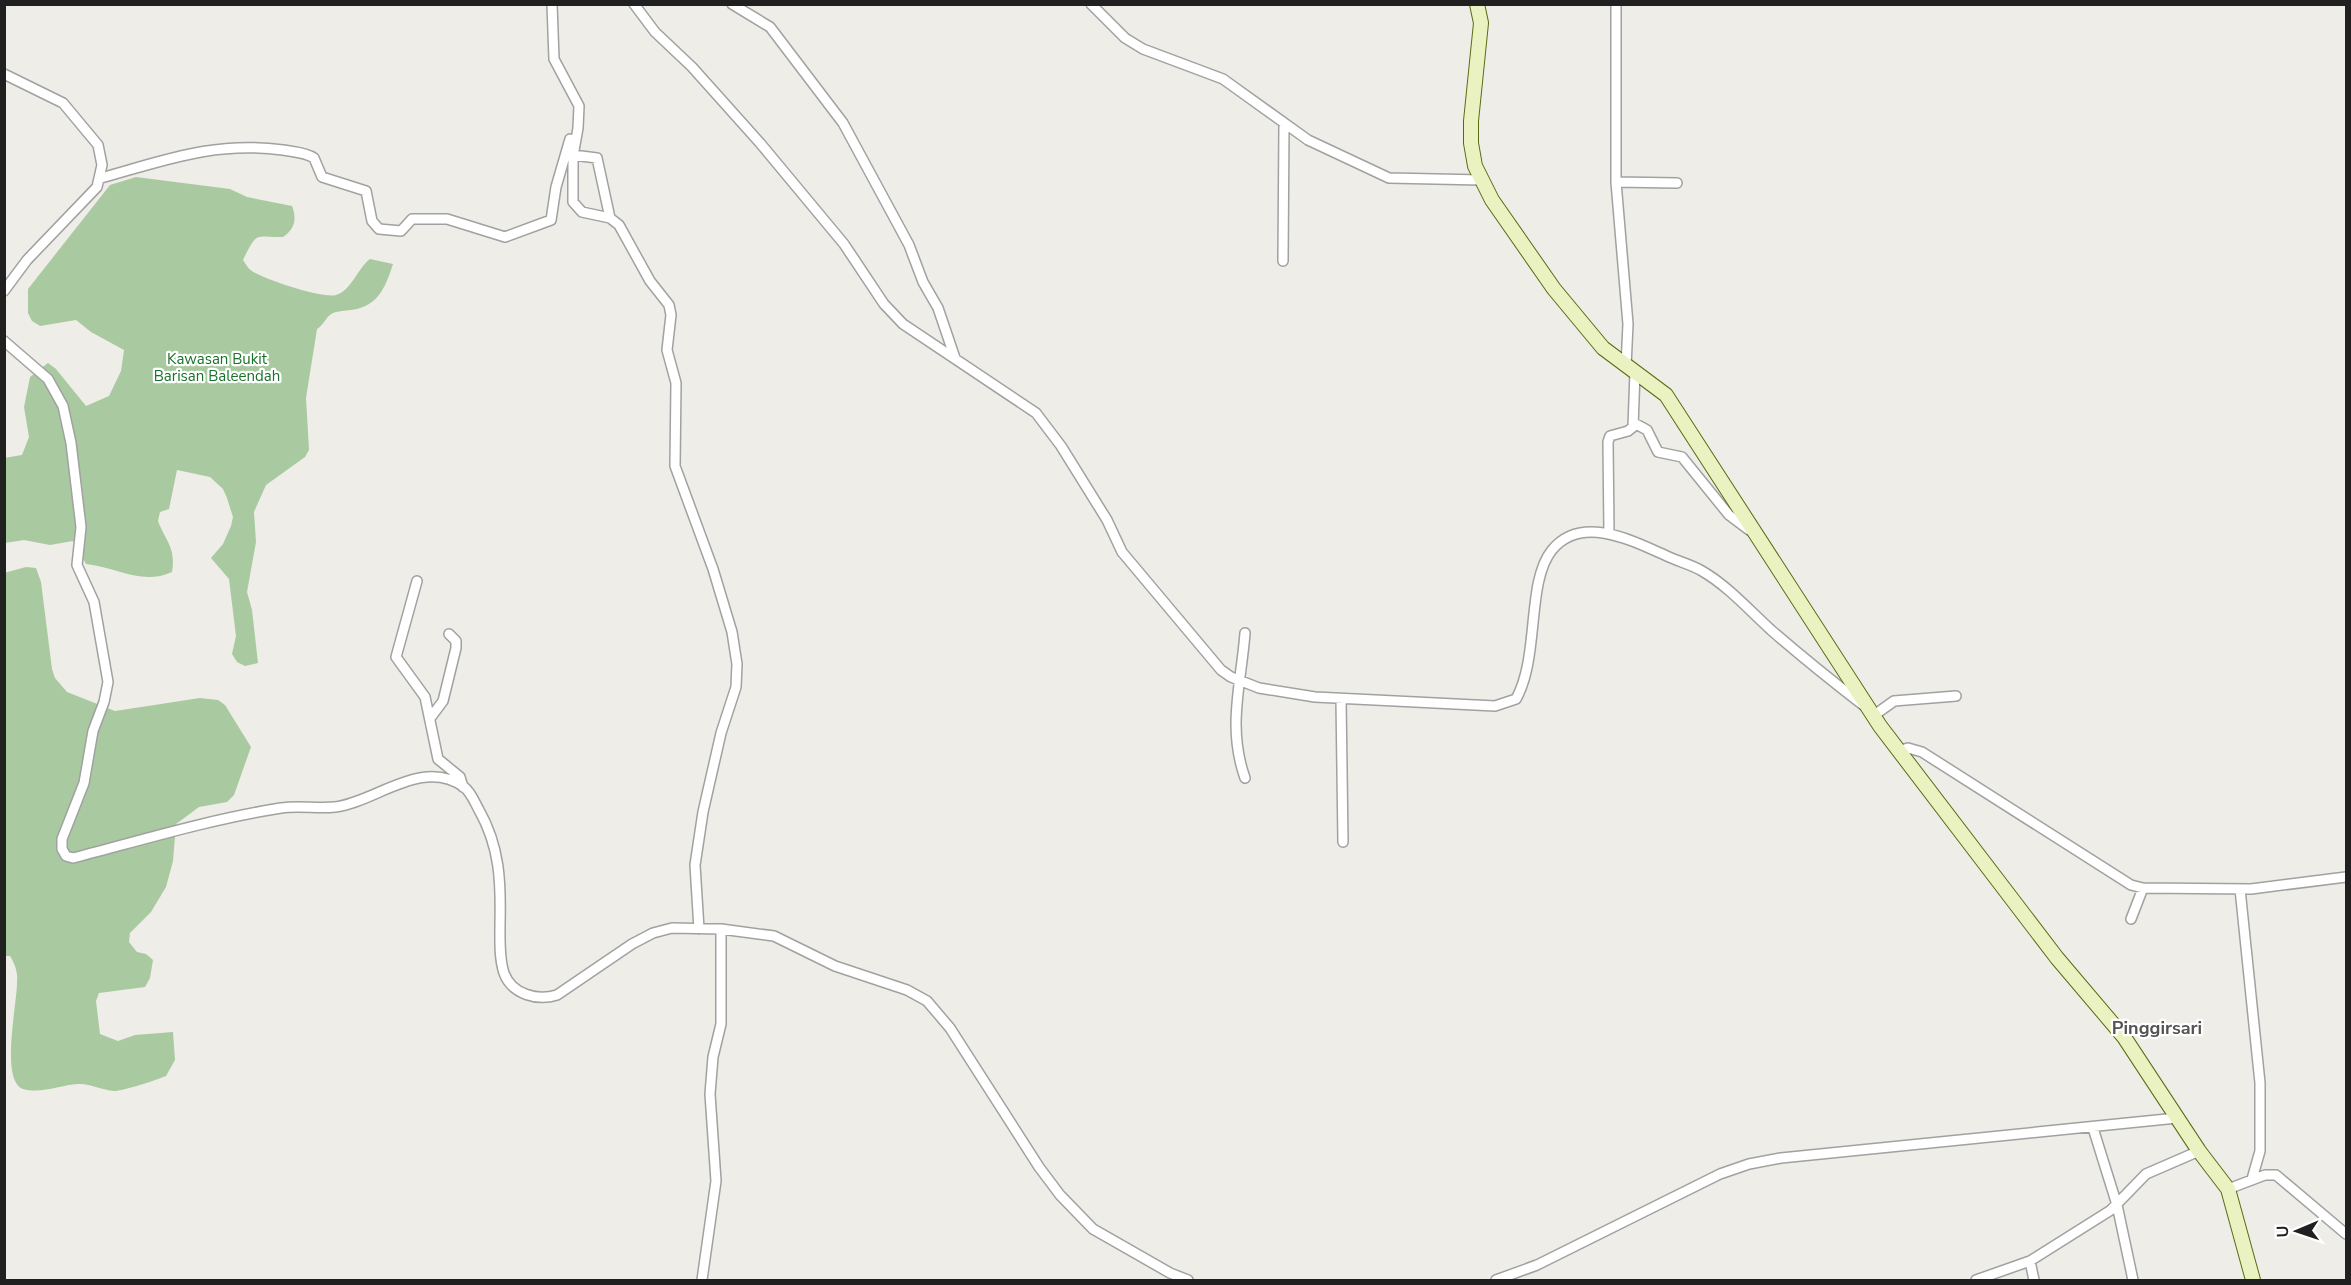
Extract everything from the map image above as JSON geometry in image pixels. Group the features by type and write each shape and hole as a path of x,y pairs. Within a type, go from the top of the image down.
{"street":[{"path":"552,4 554,59 578,101 579,128 573,155 574,205 582,212 610,218 619,225 651,281 669,305 671,315 667,350 676,383 675,466 732,632 737,664 736,687 706,800 695,865 699,929"},
{"path":"634,4 655,32 760,143 844,244 884,303 903,324 1036,413 1061,446 1134,568 1221,670 1241,682 1259,688 1341,699 1495,706 1516,699 1532,652 1539,583 1544,562 1561,541 1575,535 1609,533 1628,538 1702,570 1728,589 1812,666 1871,713"},
{"path":"732,4 770,27 843,123 909,245 923,282 938,308 955,358"},
{"path":"1091,4 1125,38 1143,50 1223,79 1308,140 1389,178 1482,180"},
{"path":"1477,4 1481,23 1471,142 1475,166 1511,231 1554,289 1603,348 1666,395 1871,713 1898,751 2057,958 2124,1038 2199,1151 2228,1189 2253,1281"},
{"path":"1609,533 1608,439 1631,429 1634,423 1616,182 1616,4"},
{"path":"4,74 54,96 76,115 98,145 102,157 101,178 97,187 27,260 4,291"},
{"path":"101,178 206,150 231,146 252,146 301,153 314,158 322,177 366,191 372,221 379,229 401,231 412,219 442,218 507,237 551,220 556,187 569,147 578,101"},
{"path":"1283,261 1284,124"},
{"path":"573,155 597,158 610,218"},
{"path":"1616,182 1677,183"},
{"path":"4,341 48,379 63,406 71,443 81,527 77,565 94,602 108,682 104,702 93,731 84,783 62,838 62,849 66,856 74,858 197,825 278,808 337,807 418,779 436,777 462,786"},
{"path":"1634,423 1647,430 1658,452 1682,457 1729,515 1754,533"},
{"path":"417,581 396,657 425,697 438,759 460,777 462,786 481,814 495,843 500,866 500,946 505,974 515,987 530,996 544,999 551,997 621,951 653,933 672,928 721,929 774,936 835,966 907,990 927,1001 950,1028 1039,1167 1060,1195 1093,1229 1188,1281"},
{"path":"1245,633 1241,682 1234,724 1237,753 1245,778"},
{"path":"431,717 443,701 456,648 456,641 449,634"},
{"path":"1871,713 1894,701 1956,696"},
{"path":"1341,699 1343,842"},
{"path":"1898,751 1908,748 1922,752 2132,885 2143,888 2240,889 2346,877"},
{"path":"2130,919 2143,888"},
{"path":"2240,889 2260,1083 2260,1151 2253,1179"},
{"path":"702,1281 716,1181 710,1094 713,1057 720,1024 721,929"},
{"path":"1496,1281 1537,1265 1711,1179 1749,1164 1781,1158 2177,1118"},
{"path":"2093,1128 2116,1205 2133,1281"},
{"path":"1976,1281 2030,1261 2116,1205 2146,1174 2199,1151"},
{"path":"2228,1189 2253,1179 2276,1175 2346,1234"},
{"path":"2030,1261 2034,1281"}],"green space":[{"name":"Kawasan Bukit Barisan Baleendah","path":"136,177 230,189 247,197 292,206 295,219 290,231 283,237 258,237 243,260 251,270 280,283 319,294 336,295 346,289 370,259 393,264 385,286 377,298 357,309 333,313 317,329 306,398 309,450 305,457 266,485 254,512 256,542 247,592 252,610 258,663 245,666 237,662 232,654 236,636 229,579 211,558 223,544 233,517 223,489 210,477 177,470 169,509 160,512 158,521 173,556 172,572 161,576 140,576 86,564 73,541 50,545 24,540 5,543 4,458 22,455 29,437 24,407 30,377 48,363 56,369 86,406 109,396 121,371 124,350 91,332 76,320 40,326 32,321 28,313 28,289 110,185"},
{"path":"26,567 36,568 41,582 52,669 55,678 67,692 115,711 200,698 218,700 225,705 251,747 234,795 227,802 199,807 176,824 173,861 166,887 151,912 130,933 129,942 137,952 146,954 153,960 150,978 145,987 99,993 96,1001 100,1034 118,1041 135,1035 173,1032 175,1060 166,1076 118,1091 82,1084 44,1090 23,1089 16,1083 12,1072 11,1041 17,975 10,956 4,956 4,573"}],"district":[{"name":"Pinggirsari","path":"2157,1028"}]}
